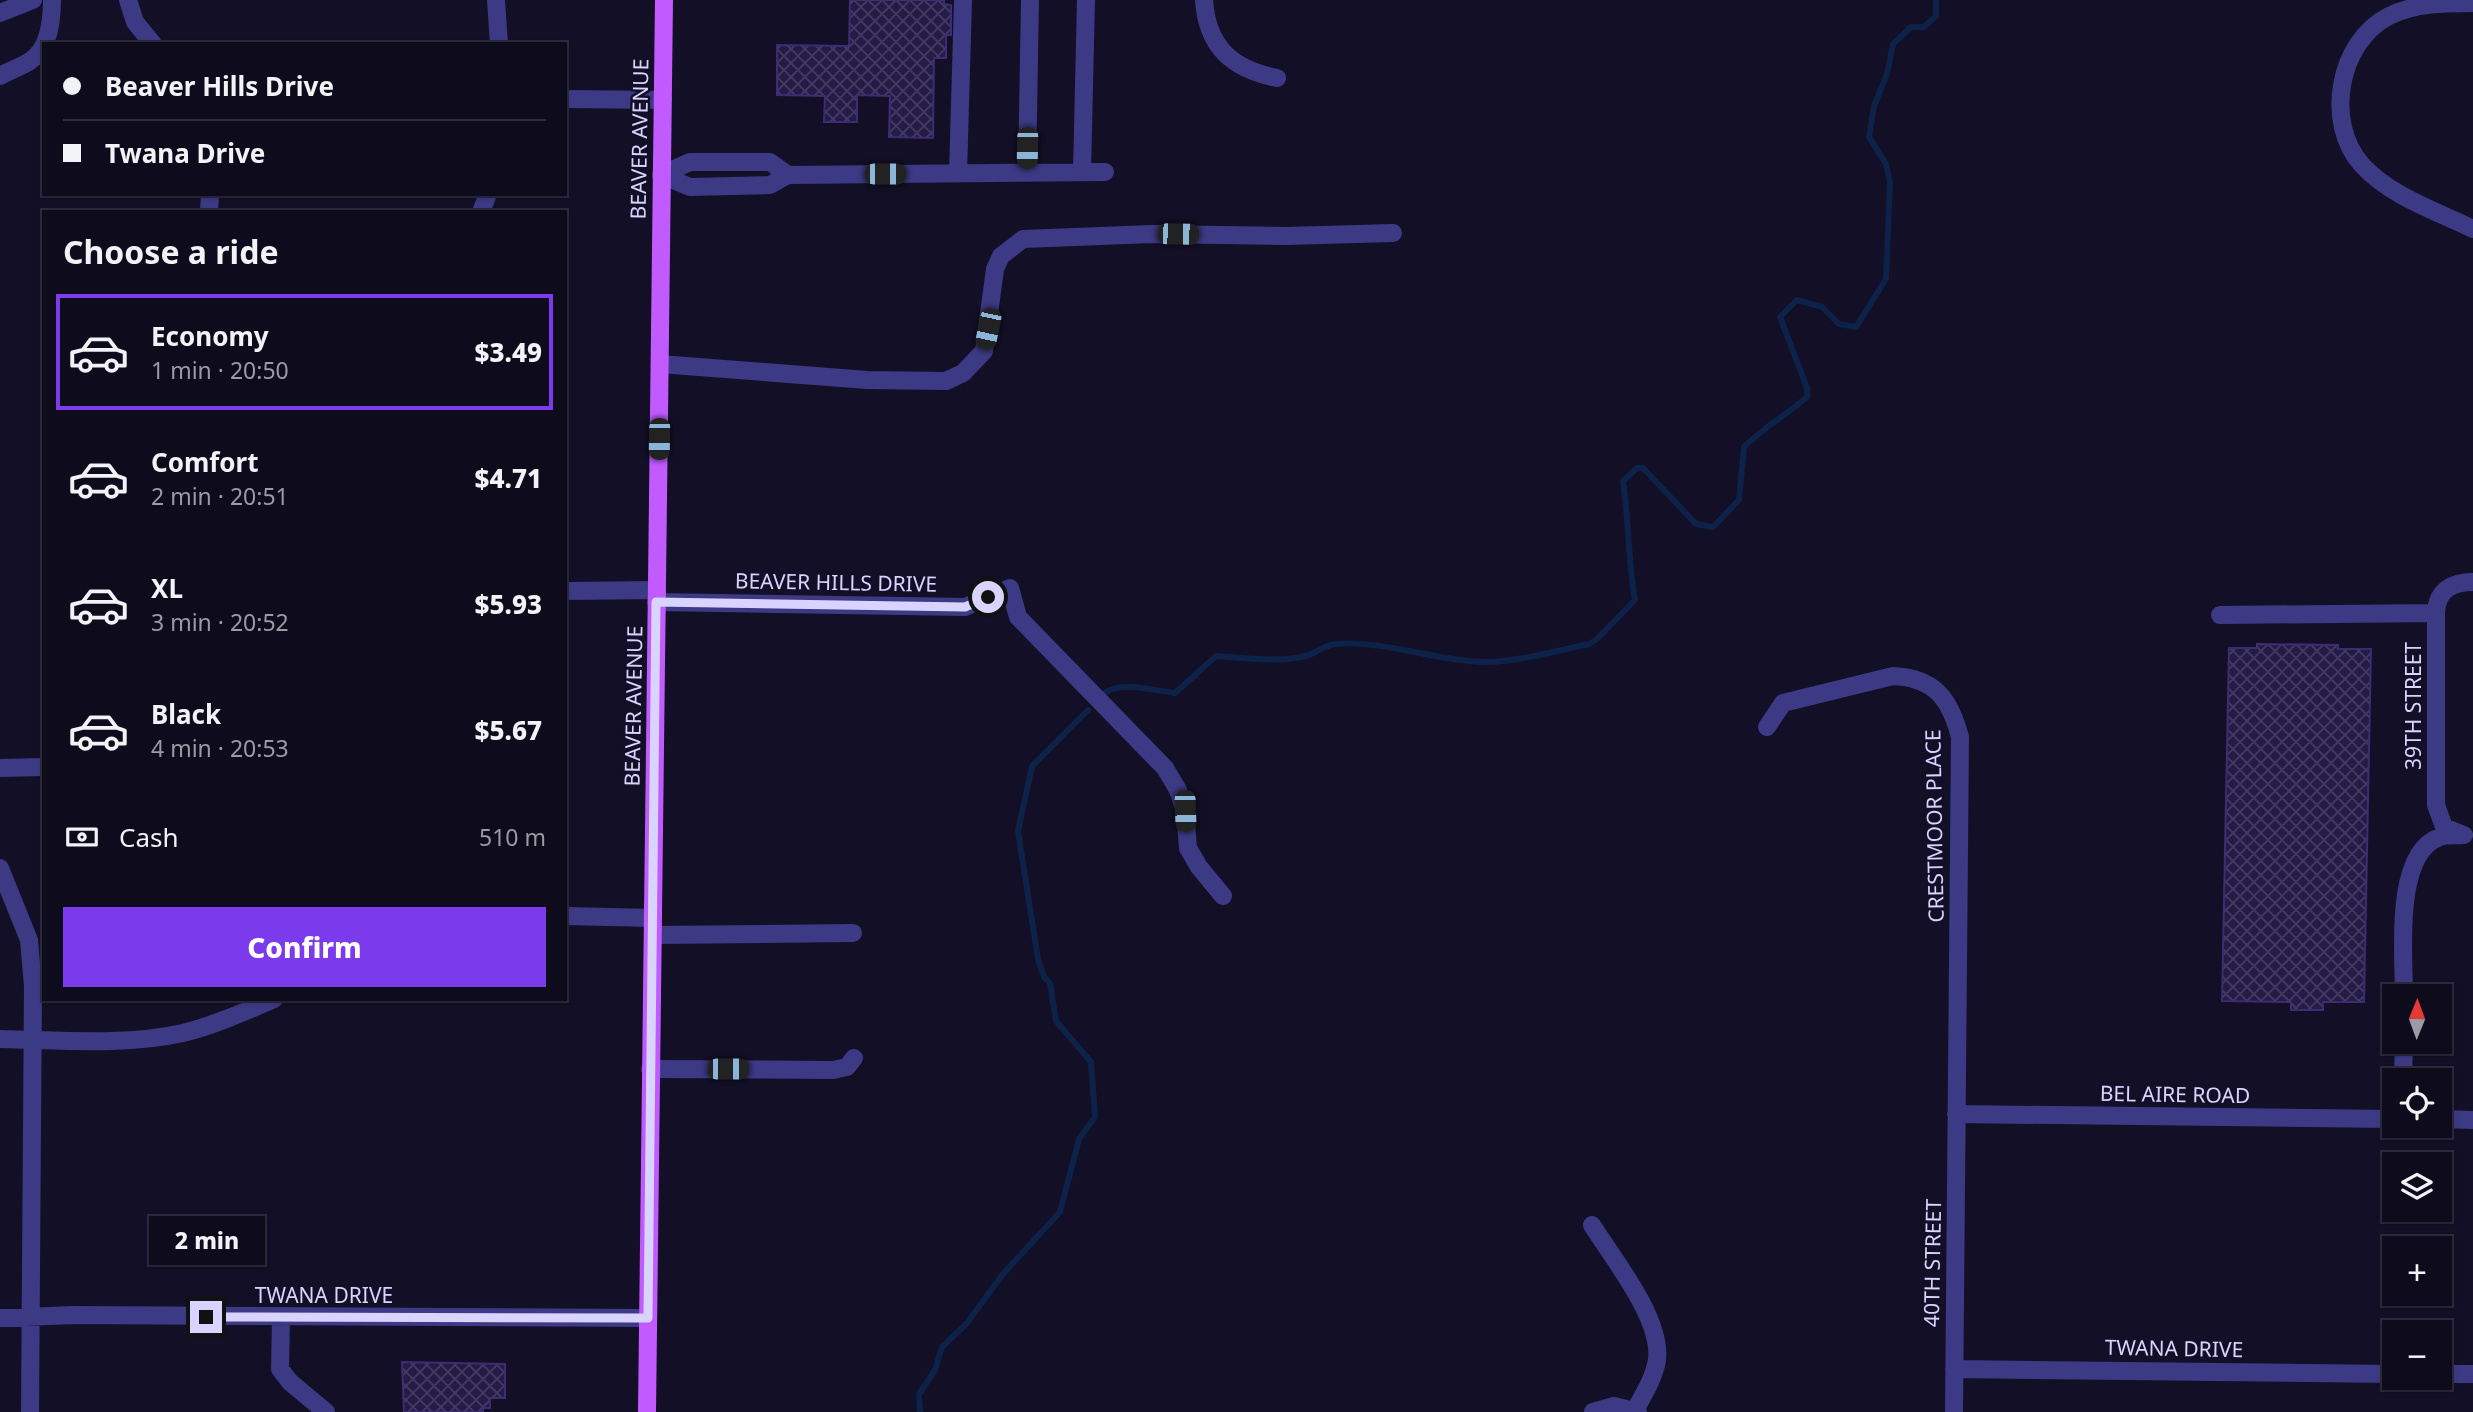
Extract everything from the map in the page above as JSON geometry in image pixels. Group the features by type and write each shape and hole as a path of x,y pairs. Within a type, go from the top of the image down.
{"main road":[{"name":"BEAVER AVENUE","path":"647,1412 664,0"}],"street":[{"path":"0,13 33,0"},
{"path":"45,42 52,22 52,0"},
{"path":"128,0 135,22 151,42"},
{"path":"496,0 499,42"},
{"path":"958,174 963,0"},
{"path":"1027,173 1030,0"},
{"path":"1082,173 1086,0"},
{"path":"1204,0 1206,21 1211,38 1217,45 1250,72 1277,78"},
{"path":"2473,3 2416,5 2387,17 2363,38 2347,65 2340,96 2343,127 2361,164 2384,186 2473,229"},
{"path":"0,76 32,61 42,48"},
{"path":"567,99 663,100"},
{"path":"661,175 690,162 770,162 788,175"},
{"path":"661,175 690,187 770,186 788,175 1105,172"},
{"path":"660,364 709,365 867,380 946,381 963,373 984,351 995,269 1001,256 1023,239 1152,234 1286,236 1393,233"},
{"name":"39TH STREET","path":"2468,835 2444,827 2436,805 2436,613 2441,595 2449,587 2471,582"},
{"name":"BEAVER HILLS DRIVE","path":"657,596 965,607 1010,588 1018,617 1165,768 1178,790 1185,811 1188,848 1199,867 1223,896"},
{"path":"567,591 657,596"},
{"path":"2220,615 2436,613"},
{"name":"CRESTMOOR PLACE","path":"1767,727 1783,704 1893,676 1906,677 1931,686 1953,711 1960,737 1956,1114"},
{"path":"0,768 42,767"},
{"path":"2404,984 2405,906 2411,871 2424,850 2440,837 2468,835"},
{"path":"0,868 29,940 33,986 30,1412"},
{"path":"567,916 653,927 853,933"},
{"path":"0,1039 129,1038 181,1033 228,1020 270,1001"},
{"path":"650,1069 833,1070 847,1067 854,1058"},
{"name":"BEL AIRE ROAD","path":"1956,1114 2382,1119"},
{"name":"40TH STREET","path":"1954,1412 1956,1114"},
{"path":"2452,1119 2473,1120"},
{"path":"1592,1225 1654,1326 1657,1362 1636,1411 1614,1406 1593,1412"},
{"name":"TWANA DRIVE","path":"0,1318 74,1315 648,1318"},
{"path":"281,1318 280,1369 290,1382 326,1412"},
{"name":"TWANA DRIVE","path":"1954,1369 2382,1374"},
{"path":"2452,1374 2473,1374"}],"building":[{"path":"850,0 944,0 944,4 951,5 951,35 946,35 946,58 934,58 933,138 889,137 890,96 857,95 857,122 824,122 825,96 777,95 777,45 849,46"},
{"path":"2257,644 2338,645 2338,649 2371,649 2364,1002 2323,1002 2323,1010 2291,1010 2291,1002 2222,1001 2229,648 2257,648"},
{"path":"402,1362 505,1364 505,1398 490,1398 490,1408 483,1408 483,1412 404,1412"}],"waterway":[{"path":"1106,692 1130,687 1175,693 1216,656 1284,659 1306,656 1332,645 1354,644 1466,661 1496,662 1550,653 1596,640 1635,600 1623,481 1637,468 1643,468 1696,524 1713,527 1739,500 1744,447 1807,397 1807,388 1780,317 1797,300 1822,307 1839,324 1856,327 1886,279 1890,183 1886,164 1869,137 1874,106 1887,74 1893,44 1911,27 1924,27 1936,16 1936,0"},
{"path":"920,1412 919,1394 935,1370 942,1347 967,1323 1003,1274 1060,1212 1079,1139 1095,1117 1091,1062 1056,1021 1050,983 1044,977 1038,959 1018,831 1032,766 1088,710"}],"route":[{"path":"206,1317 648,1318 656,602 965,607 988,597"}]}
